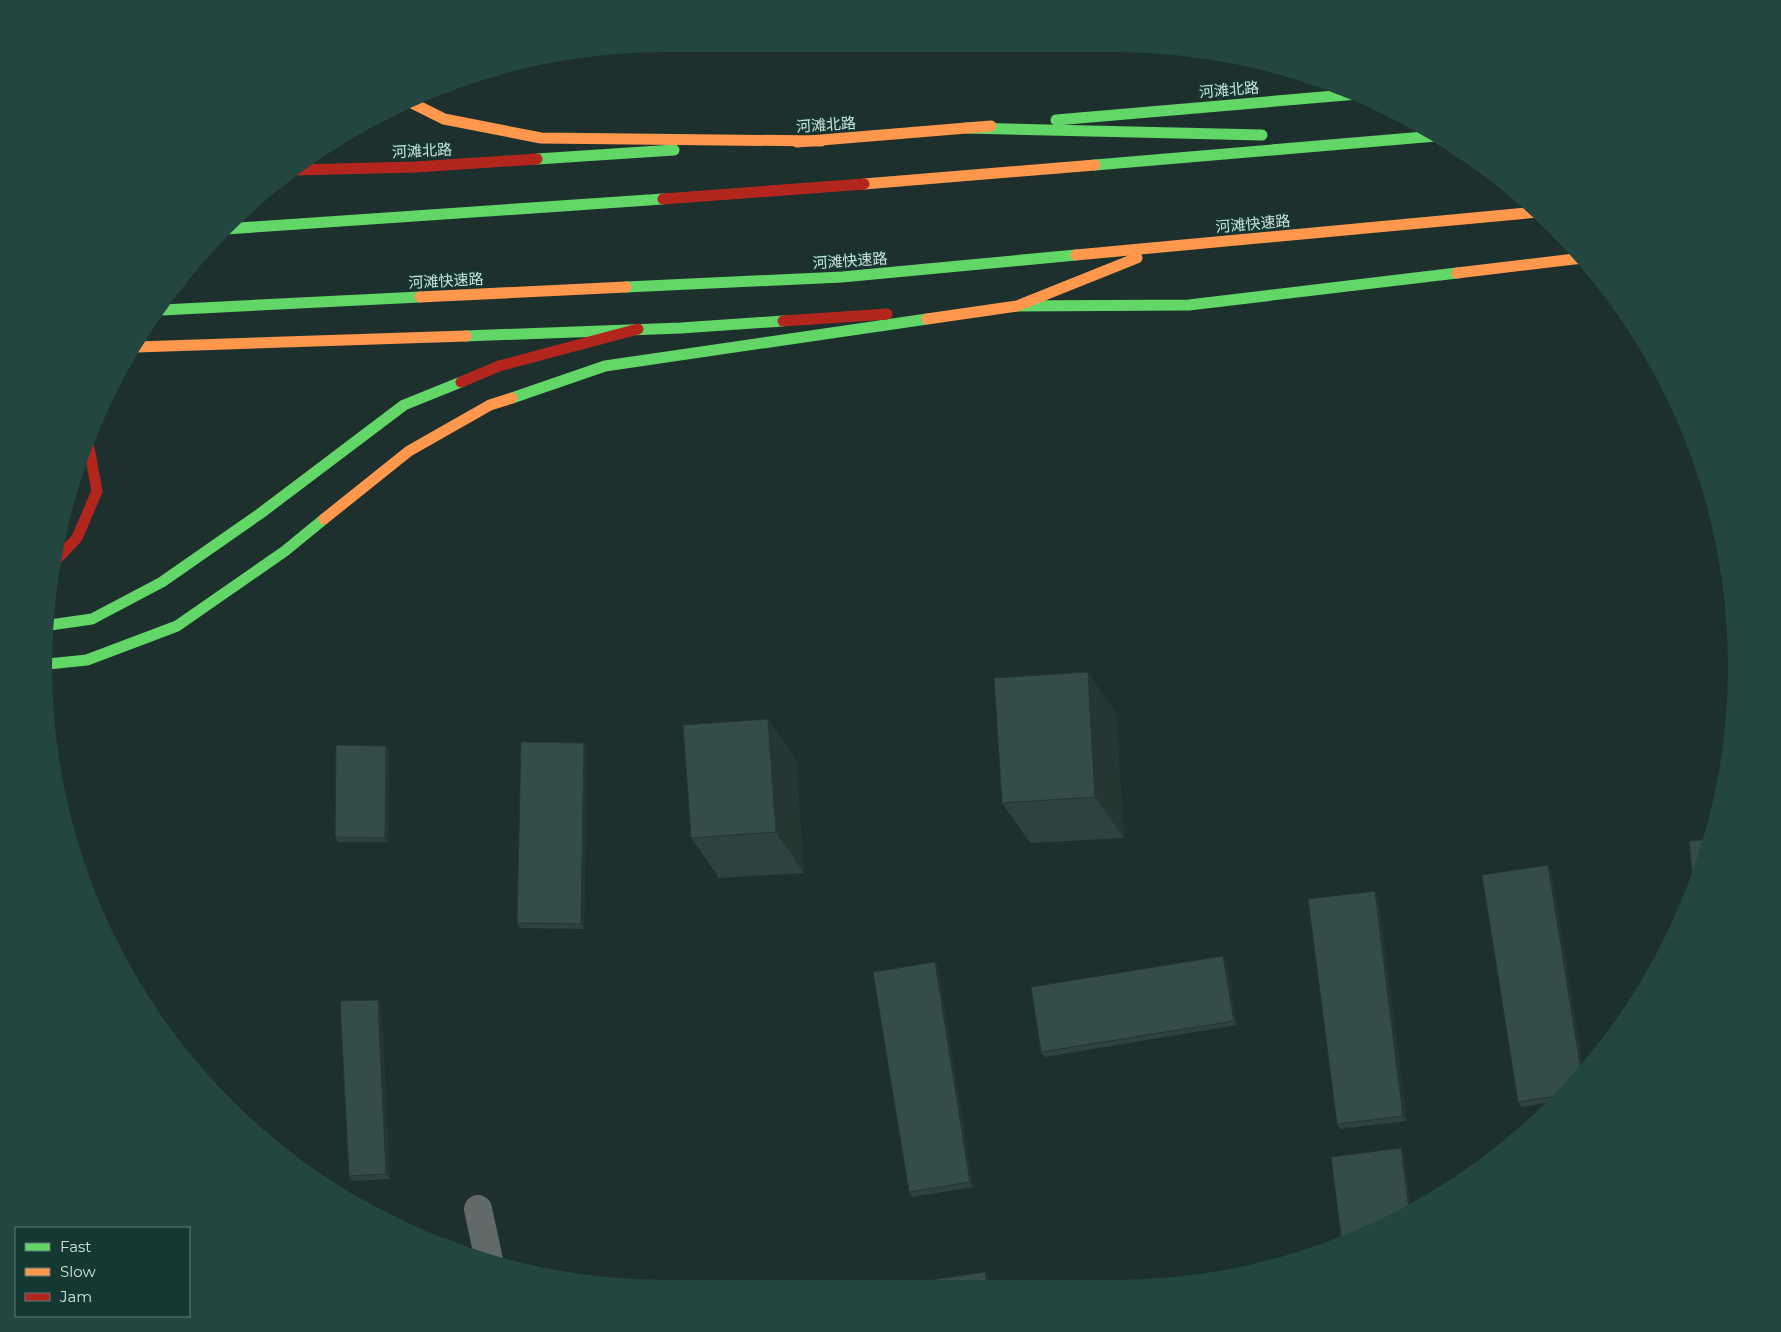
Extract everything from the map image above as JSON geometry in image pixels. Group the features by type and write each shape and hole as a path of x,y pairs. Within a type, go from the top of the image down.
{"main road":[{"name":"河滩北路","path":"306,170 416,167 821,141 1341,96"},
{"path":"416,106 444,120 541,138 821,141"},
{"path":"966,128 1275,135"},
{"path":"1304,136 1404,138"},
{"path":"237,227 820,188 1425,137"},
{"name":"河滩快速路","path":"167,310 842,277 1528,213"},
{"path":"52,664 87,660 177,626 285,551 409,450 490,405 605,366 1017,306 1165,247"},
{"path":"143,347 638,329 1017,306 1189,305 1574,259"},
{"path":"54,624 92,619 162,582 261,513 404,405 499,366 638,329"},
{"path":"63,553 77,538 97,491 90,455"}],"street":[{"path":"478,1209 487,1253"}],"building":[{"path":"1088,672 1095,797 1002,803 994,678"},
{"path":"768,719 776,832 691,838 683,725"},
{"path":"521,742 584,743 581,924 517,923"},
{"path":"336,745 386,746 385,838 335,837"},
{"path":"1703,840 1692,873 1689,841"},
{"path":"1548,865 1580,1066 1552,1097 1518,1102 1482,875"},
{"path":"1375,891 1403,1116 1337,1124 1308,899"},
{"path":"1223,956 1234,1021 1041,1052 1031,987"},
{"path":"935,962 970,1182 909,1192 873,972"},
{"path":"378,1000 386,1174 349,1176 340,1001"},
{"path":"1401,1148 1408,1204 1341,1236 1331,1157"},
{"path":"985,1272 986,1280 931,1280"}],"traffic: fast":[{"path":"1056,120 1341,96"},
{"path":"966,128 1262,135"},
{"path":"1095,165 1425,137"},
{"path":"537,159 674,150"},
{"path":"236,228 663,199"},
{"path":"626,287 842,277 1076,255"},
{"path":"1018,306 1189,305 1457,273"},
{"path":"167,310 420,297"},
{"path":"512,398 605,366 927,319"},
{"path":"466,336 681,328 783,321"},
{"path":"54,624 92,619 162,582 261,513 404,405 461,382"},
{"path":"52,664 87,660 177,626 285,551 324,519"}],"traffic: slow":[{"path":"417,106 444,119 541,138 821,141"},
{"path":"797,142 991,126"},
{"path":"864,184 1095,165"},
{"path":"1076,255 1528,213"},
{"path":"927,319 1017,306 1137,258"},
{"path":"1457,273 1574,259"},
{"path":"420,297 626,287"},
{"path":"143,347 466,336"},
{"path":"324,519 409,451 490,405 512,398"}],"traffic: jam":[{"path":"306,170 416,167 537,159"},
{"path":"663,199 864,184"},
{"path":"783,321 887,314"},
{"path":"461,382 499,366 638,329"},
{"path":"63,553 77,538 97,491 90,455"}]}
